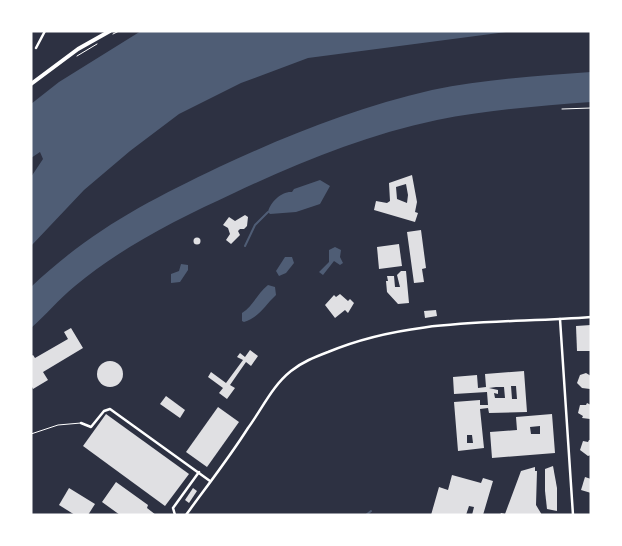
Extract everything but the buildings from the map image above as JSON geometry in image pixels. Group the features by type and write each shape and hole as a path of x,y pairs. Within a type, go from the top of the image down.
{"street":[{"path":"36,48 45,31"},
{"path":"31,84 78,50 110,34"},
{"path":"186,515 269,396 291,371 308,360 359,340 420,328 476,322 591,317"},
{"path":"560,319 573,515"},
{"path":"81,423 91,427 104,412 110,409 210,481"},
{"path":"175,515 173,508 199,472"}],"lane":[{"path":"562,109 591,108"},
{"path":"31,434 58,425 81,423"}],"path":[{"path":"110,34 119,31"},
{"path":"73,58 102,41"}],"water":[{"path":"141,31 513,31 308,58 241,83 179,114 130,151 84,190 31,246 31,177 43,159 40,152 31,158 31,104 59,82"},
{"path":"591,72 591,102 494,111 411,126 334,150 213,203 172,223 112,258 69,291 31,328 31,287 53,267 120,219 219,167 323,123 404,97 471,83"},
{"path":"320,180 330,186 320,204 296,212 270,214 268,212 271,205 284,193 292,192 294,189"},
{"path":"335,247 341,250 340,257 343,263 340,265 334,261 323,275 319,272 329,262 329,250"},
{"path":"285,257 292,257 294,263 286,273 279,276 276,271"},
{"path":"181,264 188,265 188,270 180,282 171,283 171,274 179,271"},
{"path":"268,285 275,287 276,295 254,317 244,322 242,321 242,313"}],"waterway":[{"path":"245,246 255,225 268,212"},
{"path":"366,515 371,511"}]}
